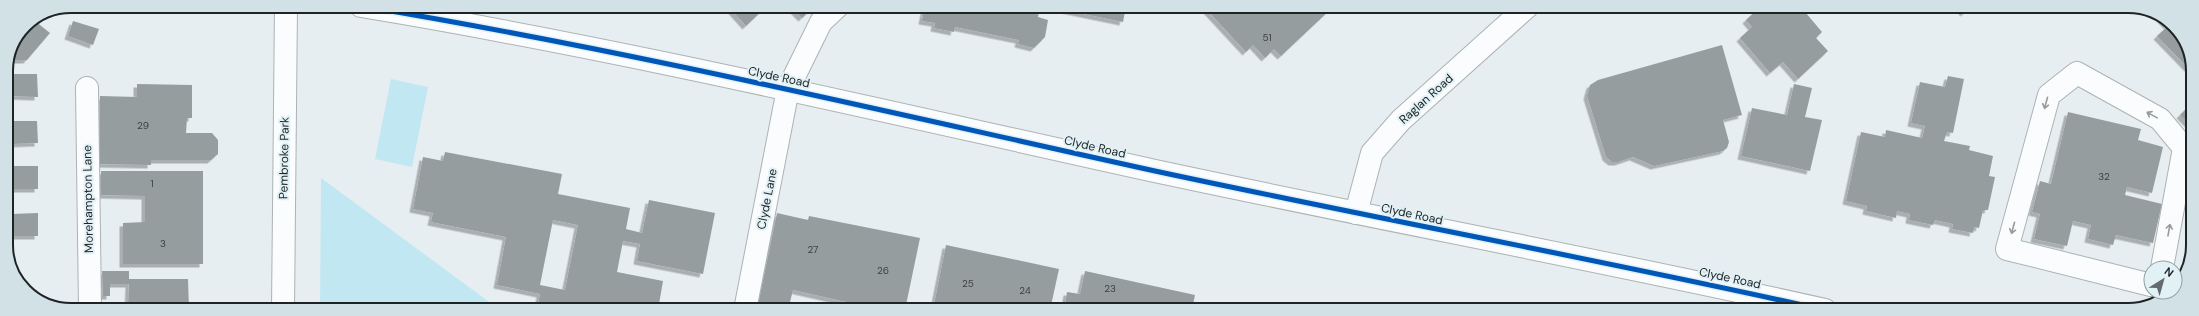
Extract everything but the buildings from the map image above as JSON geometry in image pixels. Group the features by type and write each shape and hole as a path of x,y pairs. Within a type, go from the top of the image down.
{"street":[{"name":"Pembroke Park","path":"284,303 286,13"},
{"name":"Clyde Road","path":"398,13 681,66 1158,171 1356,212 1771,303"},
{"name":"Clyde Lane","path":"746,303 788,89 821,22 831,13"},
{"name":"Raglan Road","path":"1356,212 1372,153 1401,120 1520,13"},
{"path":"2143,283 2008,248 2049,95 2077,73 2160,119 2184,148 2163,260"},
{"name":"Morehampton Lane","path":"87,88 90,303"}],"shaded area":[{"path":"391,79 428,87 412,167 375,159"},
{"path":"321,178 491,303 320,303"}],"cycle path":[{"path":"402,13 660,62 1155,171 1792,303"}]}
